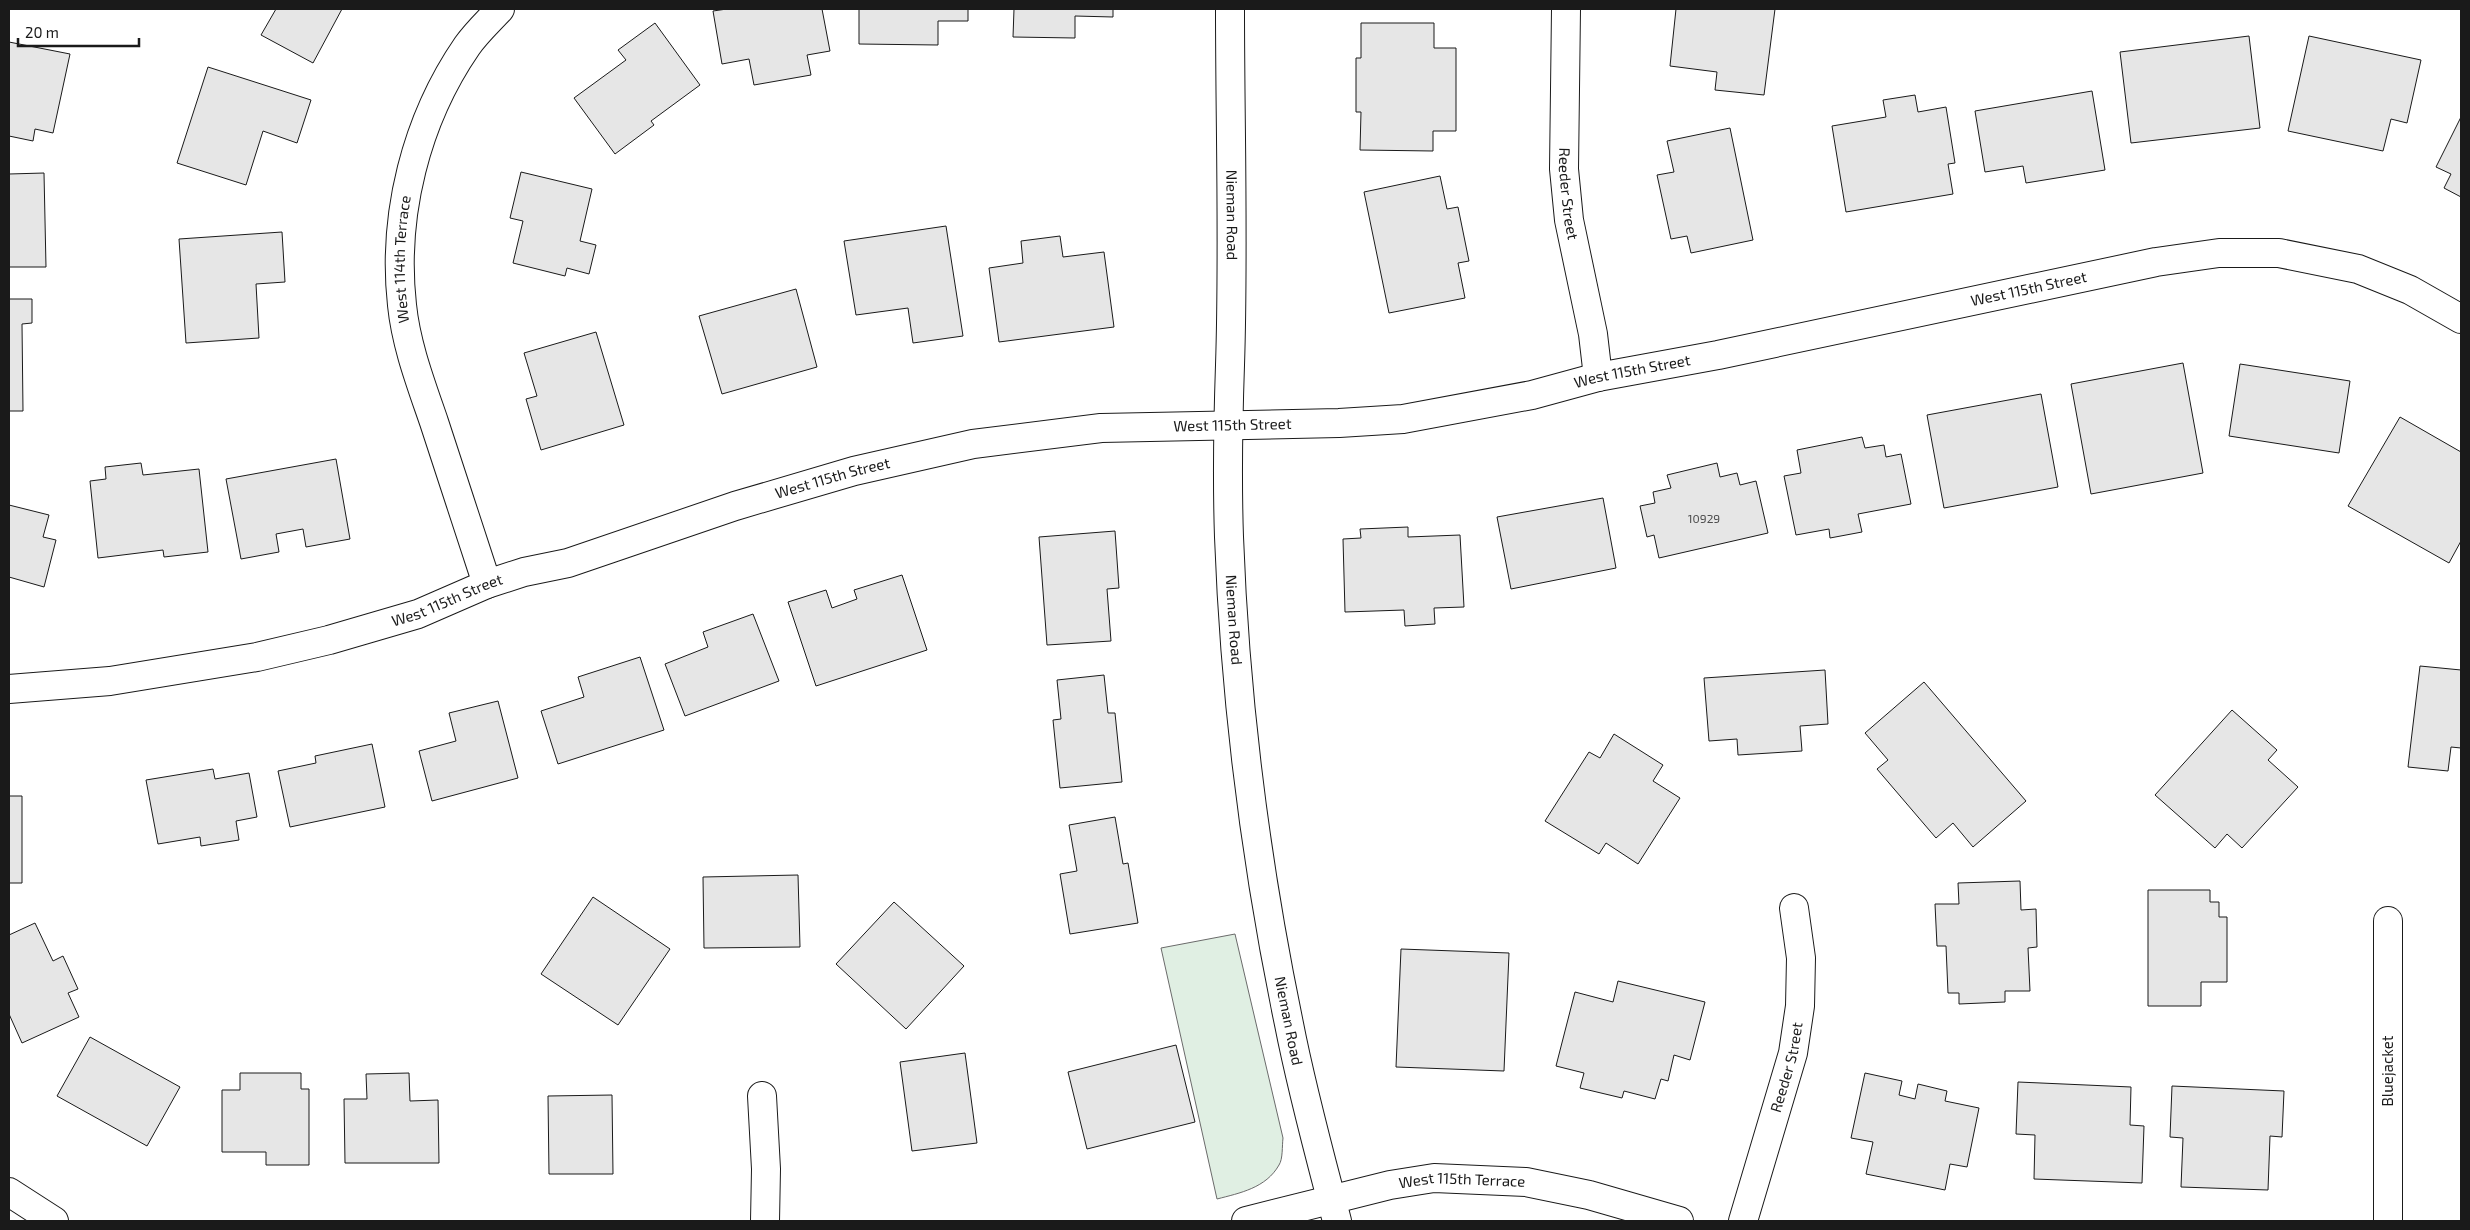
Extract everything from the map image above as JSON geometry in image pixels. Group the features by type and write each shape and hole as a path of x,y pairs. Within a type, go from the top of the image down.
{"street":[{"name":"West 114th Terrace","path":"487,584 410,350 402,306 400,232 411,170 431,108 468,46 500,9"},
{"name":"Nieman Road","path":"1230,9 1230,365 1227,425 1229,539 1244,742 1268,916 1285,1005 1311,1124 1334,1211"},
{"name":"Reeder Street","path":"1566,9 1565,178 1569,220 1593,334 1598,377"},
{"name":"West 115th Street","path":"9,689 110,681 257,658 329,640 418,614 487,584 524,572 568,563 735,506 854,471 973,444 1102,428 1339,423 1403,419 1532,395 1598,377 1718,355 2156,262 2219,253 2279,253 2358,269 2410,290 2461,319"},
{"name":"Reeder Street","path":"1743,1221 1794,1053 1800,1006 1801,958 1794,908"},
{"name":"Bluejacket","path":"2388,921 2388,1221"},
{"path":"762,1096 766,1169 765,1221"},
{"name":"West 115th Terrace","path":"1246,1221 1334,1211 1390,1185 1434,1178 1526,1182 1589,1195 1679,1221"},
{"path":"9,1192 54,1221"}],"green space":[{"path":"1235,934 1283,1138 1281,1159 1274,1173 1252,1188 1217,1199 1161,948"}],"building":[{"path":"276,9 342,9 313,63 261,35"},
{"path":"727,9 822,9 830,51 807,55 811,75 754,85 749,59 722,64 713,11"},
{"path":"859,9 968,9 968,21 938,21 938,45 859,44"},
{"path":"1014,9 1113,9 1113,17 1075,16 1075,38 1013,37"},
{"path":"1676,9 1775,9 1764,95 1715,90 1717,72 1670,66"},
{"path":"655,23 700,85 651,121 654,125 615,154 574,98 626,60 618,50"},
{"path":"1361,23 1434,23 1434,48 1456,48 1456,131 1433,131 1433,151 1360,150 1361,112 1356,112 1356,58 1361,58"},
{"path":"2249,36 2260,128 2131,143 2120,52"},
{"path":"2309,36 2421,60 2407,123 2391,119 2383,151 2288,131"},
{"path":"9,42 70,54 53,133 35,129 33,141 9,136"},
{"path":"208,67 311,100 297,143 263,131 246,185 177,163"},
{"path":"2092,91 2105,170 2026,183 2023,166 1985,172 1975,111"},
{"path":"1915,95 1918,112 1946,107 1955,163 1948,164 1953,194 1846,212 1832,126 1886,117 1883,100"},
{"path":"2461,117 2461,197 2444,188 2451,174 2436,167"},
{"path":"1730,128 1753,240 1691,253 1687,236 1671,239 1657,175 1674,172 1667,141"},
{"path":"521,172 592,189 580,241 596,245 589,274 567,268 565,276 513,263 523,221 510,218"},
{"path":"44,173 46,267 9,267 9,174"},
{"path":"1440,176 1447,209 1458,207 1469,261 1458,263 1465,298 1389,313 1364,192"},
{"path":"946,226 963,336 913,343 908,308 856,315 844,241"},
{"path":"282,232 285,282 256,284 259,338 186,343 179,239"},
{"path":"1060,236 1063,257 1104,252 1114,327 999,342 989,268 1023,263 1021,241"},
{"path":"796,289 817,367 722,394 699,316"},
{"path":"9,299 32,299 32,323 22,324 23,411 9,411"},
{"path":"596,332 624,425 541,450 526,399 537,396 524,353"},
{"path":"2183,363 2203,473 2091,494 2071,384"},
{"path":"2240,364 2350,381 2339,453 2229,436"},
{"path":"2041,394 2058,487 1944,508 1927,415"},
{"path":"2400,417 2461,452 2461,541 2449,563 2348,506"},
{"path":"1862,437 1865,448 1884,445 1886,457 1901,454 1911,504 1858,514 1862,532 1830,538 1829,529 1796,535 1784,476 1801,473 1797,450"},
{"path":"336,459 350,539 306,547 303,529 276,534 279,552 241,559 226,479"},
{"path":"141,463 143,475 199,469 208,552 164,557 163,550 98,558 90,481 106,479 105,467"},
{"path":"1717,463 1720,477 1737,473 1740,485 1756,481 1768,533 1659,558 1654,535 1647,537 1640,506 1655,503 1653,492 1671,488 1667,475"},
{"path":"1603,498 1616,568 1511,589 1497,517"},
{"path":"9,505 49,515 43,537 56,540 44,587 9,577"},
{"path":"1408,527 1408,537 1460,535 1464,607 1434,608 1435,624 1405,626 1404,610 1345,612 1343,539 1361,538 1360,529"},
{"path":"1115,531 1119,588 1107,589 1111,641 1047,645 1039,537"},
{"path":"902,575 927,650 816,686 788,602 826,590 832,608 857,599 854,590"},
{"path":"753,614 779,681 685,716 665,664 708,647 703,632"},
{"path":"640,657 664,730 558,764 541,711 584,697 578,677"},
{"path":"2420,666 2461,670 2461,748 2451,747 2448,771 2408,767"},
{"path":"1825,670 1828,724 1800,726 1802,751 1738,755 1737,739 1709,741 1704,678"},
{"path":"1104,675 1108,713 1115,713 1122,782 1060,788 1053,720 1061,719 1057,680"},
{"path":"1924,682 2026,801 1973,847 1953,823 1936,838 1877,769 1888,760 1865,733"},
{"path":"498,701 518,778 432,801 419,751 456,741 449,713"},
{"path":"2232,710 2277,750 2268,760 2298,787 2242,848 2227,834 2215,848 2155,795"},
{"path":"1614,734 1663,765 1653,781 1680,798 1638,864 1606,843 1599,854 1545,821 1589,752 1600,758"},
{"path":"372,744 385,807 290,827 278,771 316,763 315,756"},
{"path":"213,769 215,779 249,773 257,817 236,821 239,840 201,846 200,837 158,844 146,780"},
{"path":"9,796 22,796 22,883 9,883"},
{"path":"1115,817 1123,864 1128,863 1138,923 1070,934 1060,874 1077,871 1069,825"},
{"path":"798,875 800,947 704,948 703,877"},
{"path":"2020,881 2021,910 2036,909 2037,947 2028,948 2030,991 2005,991 2005,1002 1959,1004 1959,993 1948,993 1946,946 1937,946 1935,904 1959,904 1958,883"},
{"path":"2148,890 2210,890 2210,902 2219,902 2219,917 2227,917 2227,982 2201,982 2201,1006 2148,1006"},
{"path":"593,897 670,949 618,1025 541,974"},
{"path":"894,902 964,966 906,1029 836,964"},
{"path":"35,923 53,961 63,956 78,989 68,993 79,1017 22,1043 9,1014 9,935"},
{"path":"1401,949 1509,953 1504,1071 1396,1067"},
{"path":"1618,981 1705,1002 1690,1060 1674,1055 1668,1081 1661,1079 1655,1099 1624,1091 1622,1098 1580,1088 1584,1073 1556,1066 1575,992 1613,1002"},
{"path":"90,1037 180,1087 147,1146 57,1096"},
{"path":"1176,1045 1195,1122 1087,1149 1068,1072"},
{"path":"965,1053 977,1143 912,1151 900,1062"},
{"path":"240,1073 301,1073 301,1089 309,1089 309,1165 266,1165 266,1152 222,1152 222,1090 240,1090"},
{"path":"409,1073 410,1101 438,1100 439,1163 345,1163 344,1099 367,1099 366,1074"},
{"path":"1865,1073 1902,1081 1899,1095 1915,1099 1918,1084 1947,1091 1945,1101 1979,1108 1967,1167 1950,1164 1945,1190 1866,1174 1873,1142 1851,1138"},
{"path":"2018,1082 2131,1087 2130,1125 2144,1126 2142,1183 2034,1179 2035,1135 2016,1134"},
{"path":"2172,1086 2284,1091 2282,1137 2270,1136 2268,1190 2181,1187 2183,1138 2170,1137"},
{"path":"612,1095 613,1174 549,1174 548,1096"}]}
